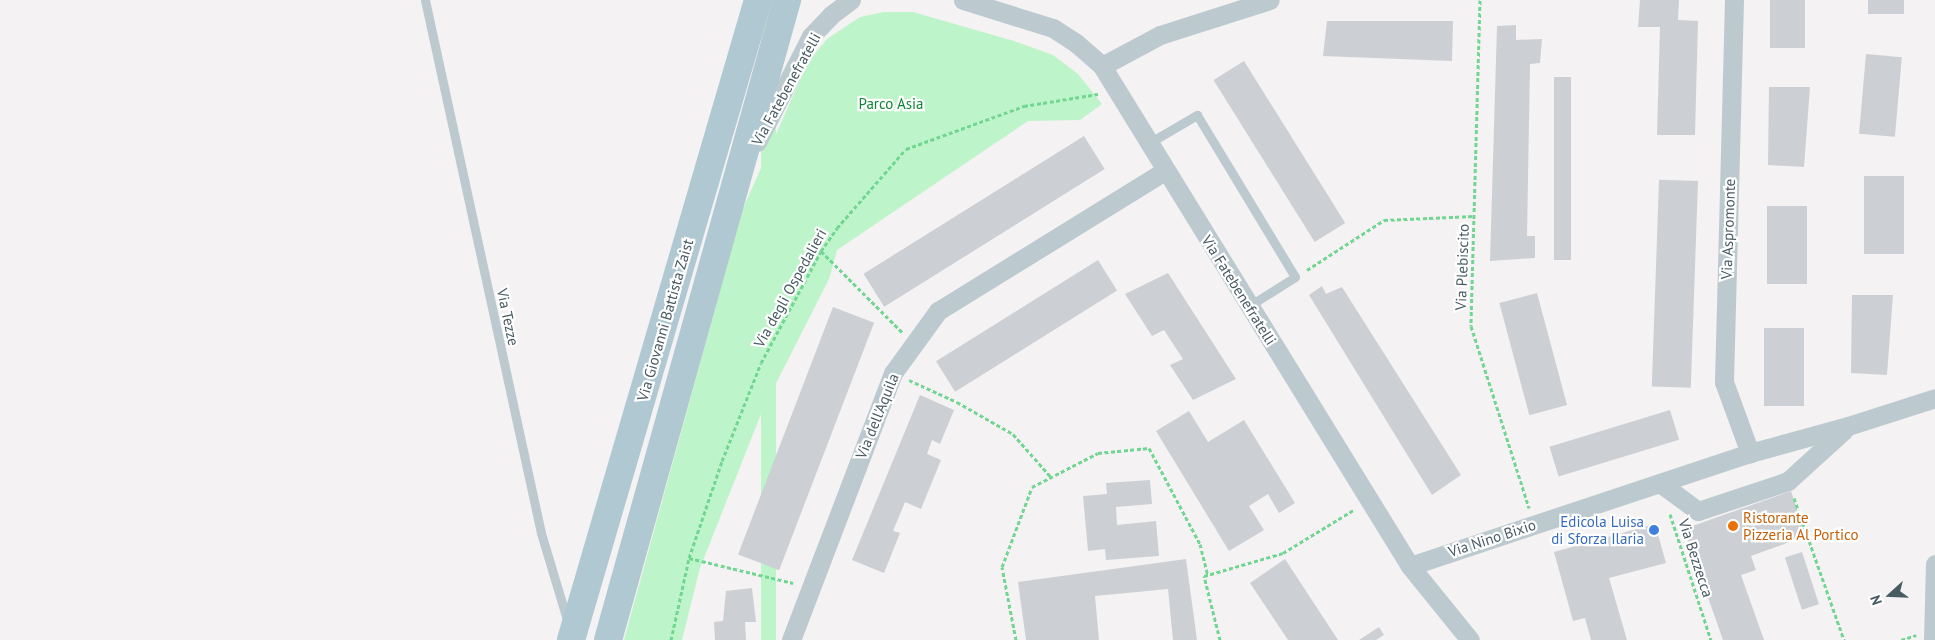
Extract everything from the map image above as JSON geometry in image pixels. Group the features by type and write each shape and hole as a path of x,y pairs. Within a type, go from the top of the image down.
{"main road":[{"name":"Via Giovanni Battista Zaist","path":"572,639 758,0"},
{"name":"Via Giovanni Battista Zaist","path":"608,640 787,0"}],"street":[{"name":"Via Fatebenefratelli","path":"733,188 811,36 831,15 851,0"},
{"name":"Via Fatebenefratelli","path":"963,0 1053,28 1102,66 1119,90 1165,171 1410,566 1470,640"},
{"path":"1102,66 1160,35 1248,4 1270,0"},
{"name":"Via Aspromonte","path":"1734,0 1724,382 1750,454"},
{"name":"Via dell'Aquila","path":"792,640 893,373 938,311 1165,171"},
{"name":"Via Nino Bixio","path":"1410,566 1750,454 1848,426 1935,398"},
{"name":"Via Nino Bixio","path":"1660,483 1698,510 1788,481 1848,426"},
{"path":"1933,640 1935,564"}],"lane":[{"name":"Via Tezze","path":"425,0 541,533 572,639"},
{"path":"1149,143 1197,115 1296,277 1249,306"}],"path":[{"name":"Via Plebiscito","path":"1480,0 1471,326 1534,525"},
{"name":"Via degli Ospedalieri","path":"672,640 689,558 722,461 760,363 821,251 837,228 906,149 1024,106 1119,90"},
{"path":"1296,277 1384,220 1474,216"},
{"path":"821,251 914,344"},
{"path":"893,373 957,402 1013,434 1051,478"},
{"path":"1016,640 1002,567 1032,487 1098,453 1150,448 1200,544 1208,575"},
{"path":"1788,481 1844,640"},
{"name":"Via Bezzecca","path":"1660,483 1711,640"},
{"path":"1220,640 1204,576 1283,553 1368,499"},
{"path":"689,558 812,588"}],"green space":[{"path":"761,0 776,0 776,640 761,640"},
{"name":"Parco Asia","path":"884,12 913,12 1014,41 1053,55 1078,74 1102,104 1080,120 1028,121 837,250 829,279 763,409 700,568 682,640 624,640 742,211 808,62 827,39 860,17"}],"building":[{"path":"1640,0 1679,0 1678,20 1698,21 1695,135 1657,135 1660,27 1638,27"},
{"path":"1770,0 1805,0 1805,48 1770,48"},
{"path":"1868,0 1904,0 1904,14 1868,14"},
{"path":"1327,21 1453,21 1452,61 1323,56"},
{"path":"1516,25 1516,40 1542,39 1540,63 1530,64 1527,236 1535,236 1535,258 1490,261 1497,26"},
{"path":"1866,54 1902,57 1895,137 1859,134"},
{"path":"1244,61 1345,223 1315,242 1213,80"},
{"path":"1554,77 1571,77 1571,260 1554,260"},
{"path":"1769,87 1810,87 1804,167 1768,165"},
{"path":"1084,136 1105,169 884,307 864,274"},
{"path":"1864,176 1904,176 1904,254 1864,254"},
{"path":"1659,180 1698,181 1691,388 1652,387"},
{"path":"1767,206 1807,206 1807,284 1767,284"},
{"path":"1098,260 1117,291 955,392 936,361"},
{"path":"1168,273 1236,379 1193,400 1170,365 1183,359 1164,330 1152,336 1125,294"},
{"path":"1322,286 1326,294 1342,287 1461,475 1432,495 1309,295"},
{"path":"1537,293 1567,405 1529,415 1499,303"},
{"path":"1852,295 1893,295 1887,375 1851,373"},
{"path":"833,307 874,323 779,570 738,554"},
{"path":"1764,328 1804,328 1804,406 1764,406"},
{"path":"920,395 954,410 940,444 932,440 927,454 941,460 921,509 905,502 893,531 900,533 884,573 852,560"},
{"path":"1670,410 1679,440 1559,476 1550,447"},
{"path":"1189,411 1208,442 1244,420 1295,503 1279,513 1268,494 1249,506 1264,530 1229,551 1156,431"},
{"path":"1150,480 1152,504 1116,507 1117,525 1156,521 1159,556 1106,560 1105,549 1088,551 1083,496 1107,494 1106,483"},
{"path":"1791,491 1806,536 1751,556 1756,570 1741,575 1764,640 1723,640 1684,529"},
{"path":"1655,524 1666,563 1609,578 1627,640 1591,640 1585,618 1573,621 1554,552"},
{"path":"1802,552 1819,604 1802,610 1785,558"},
{"path":"1186,559 1197,640 1173,640 1168,589 1095,596 1099,640 1026,640 1018,582"},
{"path":"1285,559 1338,640 1288,640 1250,583"},
{"path":"752,588 756,622 745,622 746,640 715,640 714,622 723,621 726,591"},
{"path":"1379,627 1384,635 1376,640 1359,640"}],"place":[{"name":"Ristorante Pizzeria Al Portico","path":"1733,526"},
{"name":"Edicola Luisa di Sforza Ilaria","path":"1654,530"}]}
